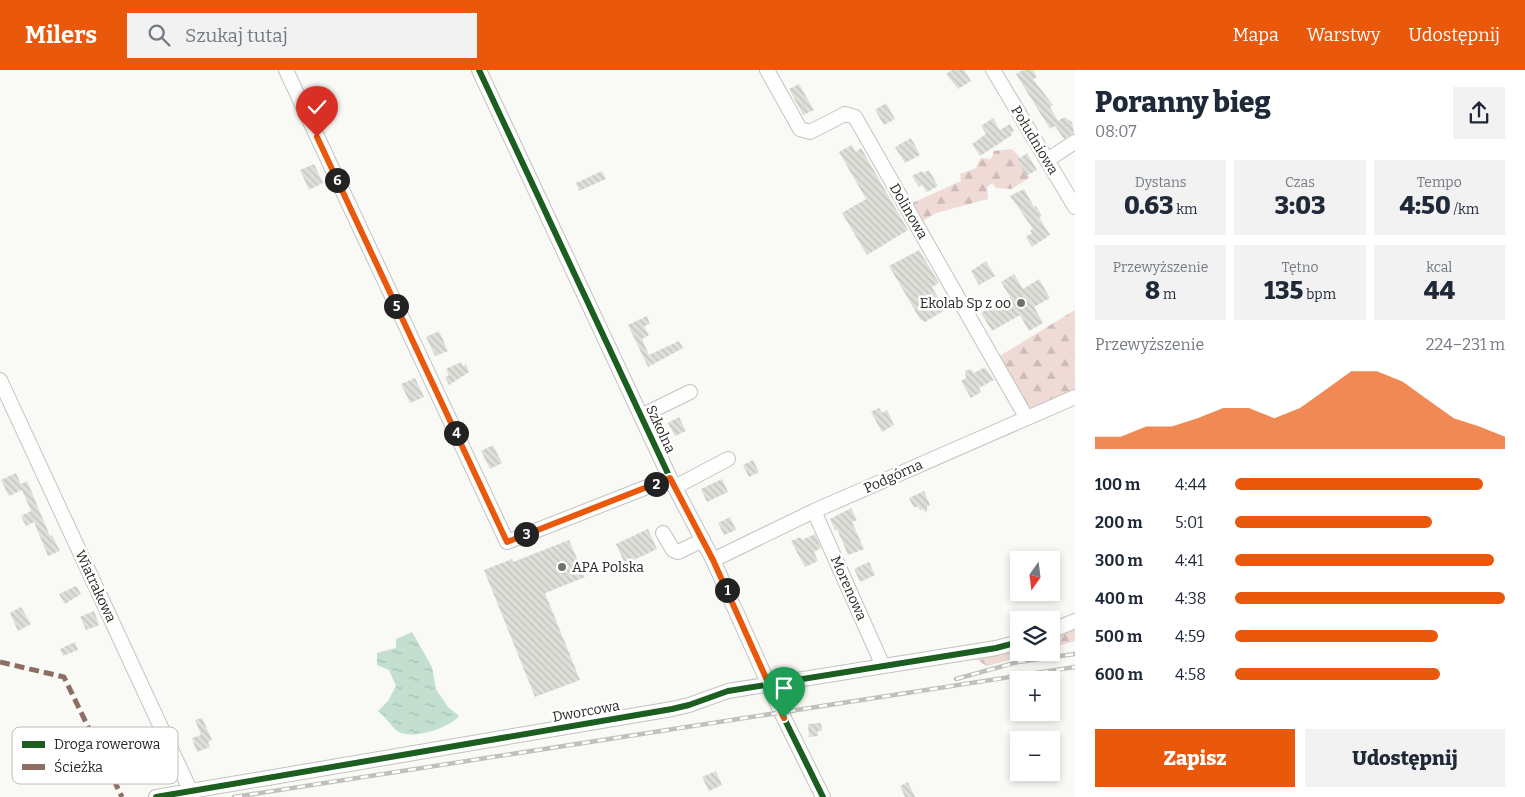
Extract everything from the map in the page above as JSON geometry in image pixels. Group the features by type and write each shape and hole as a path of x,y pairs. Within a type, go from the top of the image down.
{"street":[{"path":"286,70 507,542 672,482 728,459"},
{"name":"Szkolna","path":"478,70 672,482 713,560 823,797"},
{"name":"Dolinowa","path":"767,70 800,129 810,132 845,114 855,117 1026,417"},
{"name":"Południowa","path":"995,71 1075,208"},
{"path":"1047,160 1075,142"},
{"name":"Wiatrakowa","path":"0,380 161,727"},
{"path":"641,416 690,392"},
{"name":"Podgórna","path":"713,560 814,511 1075,397"},
{"name":"Morenowa","path":"814,511 883,666"},
{"path":"663,533 673,550 678,552 703,540"},
{"path":"1060,627 1075,621"},
{"name":"Dworcowa","path":"156,797 689,706 728,691 1010,644"},
{"name":"Wiatrakowa","path":"178,764 191,792"}],"green space":[{"path":"1012,149 1026,164 1029,178 1011,189 996,188 992,183 987,187 988,199 936,213 918,224 908,205 961,181 960,174 976,168 981,158 991,159 994,151"},
{"path":"1075,310 1075,391 1028,412 998,357"},
{"path":"1075,622 1075,641 1060,645 1060,628"},
{"path":"1010,645 1010,660 987,666 971,656"}],"water":[{"path":"412,632 432,667 436,689 448,707 459,716 439,729 411,735 397,731 378,711 388,701 396,686 389,670 377,665 377,653 396,648 396,639"}],"building":[{"path":"952,70 964,70 971,81 958,89 946,74"},
{"path":"1023,70 1033,70 1037,77 1033,79 1053,105 1050,107 1058,121 1064,117 1072,122 1074,133 1064,139 1055,126 1050,129 1016,74"},
{"path":"799,84 814,110 803,115 789,89"},
{"path":"886,103 895,119 884,125 875,110"},
{"path":"993,118 1000,130 1010,124 1014,131 1011,133 1012,135 980,156 972,144 986,134 981,126"},
{"path":"911,138 920,155 905,163 895,147"},
{"path":"852,145 856,152 861,148 908,230 867,255 842,213 866,199 839,152"},
{"path":"1027,153 1037,170 1026,176 1017,160"},
{"path":"314,164 323,183 309,190 300,170"},
{"path":"929,170 938,186 927,192 922,185 919,187 912,176"},
{"path":"602,171 606,179 579,191 576,183"},
{"path":"1024,189 1034,207 1036,206 1042,216 1039,217 1050,235 1032,247 1026,237 1032,233 1030,231 1033,229 1010,196"},
{"path":"919,250 939,283 932,287 945,310 925,322 920,319 889,266"},
{"path":"986,261 995,276 979,285 971,271"},
{"name":"Ekolab Sp z oo","path":"1014,274 1023,289 1039,279 1050,298 1034,307 1043,323 1029,331 1020,315 992,331 981,313 1010,297 1001,282"},
{"path":"647,316 650,324 644,326 649,335 642,339 649,355 679,341 683,348 648,367 628,325"},
{"path":"439,331 448,351 435,356 426,337"},
{"path":"461,362 463,366 466,364 469,372 449,385 445,377 449,375 446,369"},
{"path":"985,367 994,380 979,388 981,392 971,398 961,381 966,378 965,371 971,369 974,373"},
{"path":"415,378 424,397 410,403 401,384"},
{"path":"879,408 882,413 887,410 894,425 882,432 871,412"},
{"path":"679,417 686,431 675,436 668,423"},
{"path":"493,445 502,463 490,469 481,451"},
{"path":"753,460 759,472 749,477 743,465"},
{"path":"16,473 21,484 27,481 50,536 52,535 60,551 48,556 34,522 26,526 21,516 31,511 22,490 9,496 1,480"},
{"path":"722,479 728,492 707,502 701,489"},
{"path":"924,491 930,505 927,507 927,513 922,509 920,510 918,506 914,508 909,498"},
{"path":"851,508 857,520 852,522 864,549 848,555 837,529 835,530 830,519"},
{"path":"730,517 736,530 724,535 718,523"},
{"path":"648,529 657,549 625,564 616,544"},
{"path":"815,534 821,548 814,552 818,561 805,567 791,541 801,537 802,540"},
{"path":"569,540 585,577 545,593 580,680 535,697 484,570 512,559 513,562"},
{"path":"869,562 875,575 860,582 854,569"},
{"path":"76,586 81,594 65,604 59,594"},
{"path":"21,607 31,624 18,631 10,613"},
{"path":"94,611 99,625 86,630 80,617"},
{"path":"75,642 78,650 63,656 60,649"},
{"path":"202,718 212,740 208,742 210,747 197,752 192,738 201,735 195,720"},
{"path":"821,723 822,731 818,731 818,736 809,737 808,724"},
{"path":"716,771 722,785 709,791 702,777"},
{"path":"908,782 915,797 905,797 900,786"}],"railway":[{"path":"956,679 1018,662 1075,654"},
{"path":"234,797 1075,667"}],"marked path":[{"path":"0,662 64,677 88,727"},
{"path":"116,784 122,797"}],"cycle path":[{"path":"479,70 670,478 713,560 781,712 823,797"},
{"path":"156,797 672,709 728,691 1010,644"}],"place":[{"name":"Ekolab Sp z oo","path":"1021,303"},
{"name":"APA Polska","path":"562,567"}],"route":[{"path":"317,137 507,542 670,478 713,560 753,645 784,718"}]}
